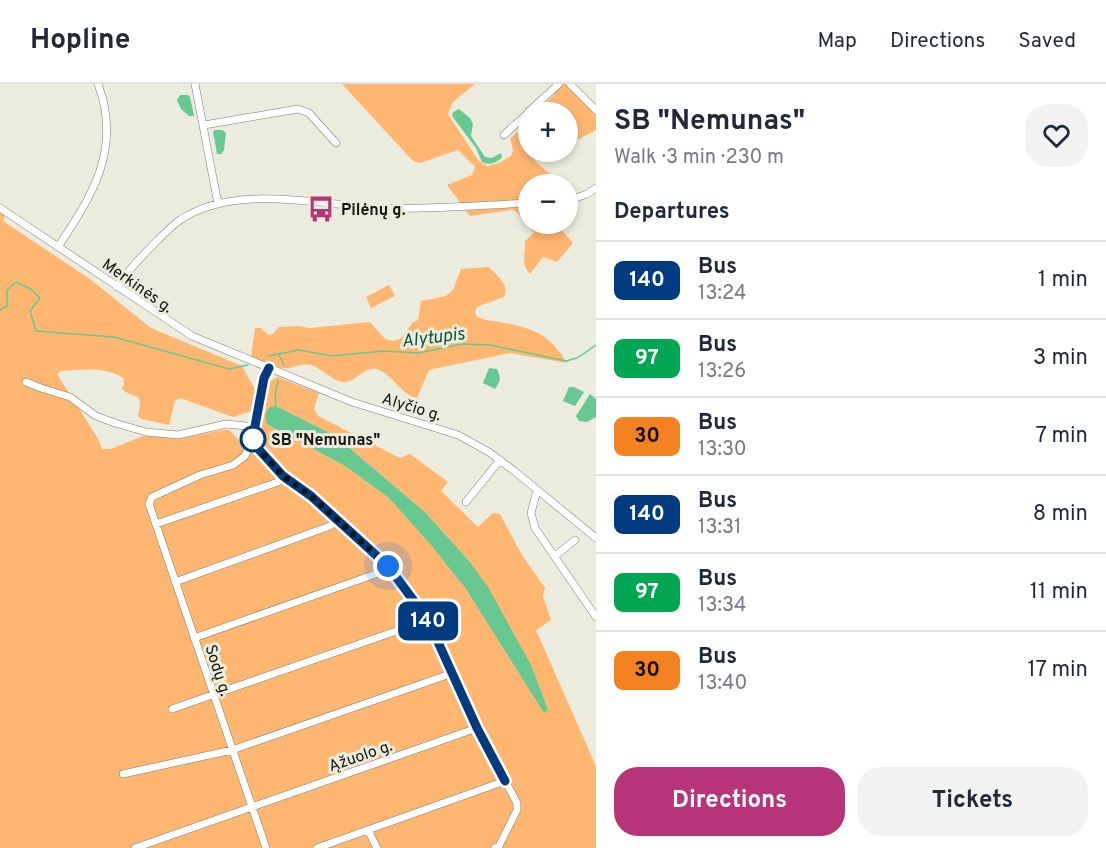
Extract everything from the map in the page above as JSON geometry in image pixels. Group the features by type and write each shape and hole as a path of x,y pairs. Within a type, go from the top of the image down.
{"street":[{"path":"58,247 89,198 103,162 106,113 98,84"},
{"path":"195,84 218,204"},
{"path":"540,102 559,84"},
{"path":"570,84 596,110"},
{"path":"204,125 298,109 309,113 336,144"},
{"path":"504,135 518,122"},
{"path":"578,197 596,188"},
{"path":"117,287 147,251 179,221 218,204 238,200 276,199 404,209 518,203"},
{"name":"Merkinės g.","path":"0,208 192,336 269,368"},
{"path":"269,368 264,378 252,442 283,476 311,496 388,566 428,620 477,728 517,803 517,810 499,846 495,848"},
{"name":"Alyčio g.","path":"269,368 352,402 458,435 500,460 596,538"},
{"path":"26,382 70,397 96,416 146,432 178,435 226,424 256,427"},
{"name":"Sodų g.","path":"252,442 240,461 200,475 150,500 156,525 266,848"},
{"path":"466,502 500,460"},
{"path":"156,525 278,482 283,476"},
{"path":"537,490 531,513 535,528 596,617"},
{"path":"175,582 330,526 338,520"},
{"path":"555,556 575,540"},
{"path":"194,638 384,571 388,566"},
{"path":"172,709 428,620"},
{"path":"123,774 232,750 453,673"},
{"name":"Ąžuolo g.","path":"135,848 477,728"},
{"path":"317,848 505,781"},
{"path":"368,830 377,848"}],"shaded area":[{"path":"342,84 475,84 453,102 448,114 478,160 487,166 499,163 511,156 513,150 510,139 518,131 518,162 536,162 550,174 518,174 518,213 511,210 470,216 447,185 472,175 475,167 458,150 420,163 413,161"},
{"path":"554,84 567,84 596,113 596,130 578,139 578,102 547,102 554,95"},
{"path":"180,95 190,97 194,116 189,116 181,109 177,100"},
{"path":"459,109 470,118 473,124 471,136 485,157 492,158 501,153 502,157 498,161 490,164 482,162 476,148 452,116 453,112"},
{"path":"222,130 226,133 224,150 221,154 217,154 213,132"},
{"path":"0,212 5,215 3,221 90,279 151,328 242,366 258,395 255,410 233,417 180,398 175,401 169,425 141,419 138,416 140,402 138,397 122,389 123,378 116,374 93,370 61,371 57,374 97,437 102,449 111,449 143,436 181,438 223,430 229,430 242,443 248,445 258,440 267,383 277,377 319,393 314,409 318,416 400,458 410,454 448,482 441,491 478,527 493,513 500,514 522,555 545,588 543,596 551,620 536,630 596,766 596,848 0,848","holes":["276,406 334,435 425,512 469,561 544,712 466,589 432,545 389,498 345,466 267,424"]},
{"path":"533,234 565,234 573,243 557,262 543,257 530,274 524,262 525,241"},
{"path":"489,267 504,284 504,297 477,307 476,316 522,327 539,334 554,345 567,363 510,353 429,370 417,398 405,392 382,371 376,369 367,370 347,382 342,382 310,365 282,368 251,357 255,328 261,328 268,335 273,334 279,327 310,328 370,322 385,339 399,339 412,323 418,320 421,301 446,296 453,290 461,269"},
{"path":"389,285 395,296 371,308 366,297"},
{"path":"489,368 497,369 499,374 500,379 495,389 483,383"},
{"path":"569,387 584,392 575,406 563,401"},
{"path":"590,394 596,399 596,417 587,422 579,421 576,416"},
{"path":"276,406 334,435 425,512 469,561 488,587 531,665 548,710 544,713 466,589 389,498 345,466 267,424 267,411 270,407"}],"waterway":[{"name":"Alytupis","path":"0,310 7,306 7,290 16,282 31,289 40,298 30,311 36,331 114,337 229,369 248,365"},
{"name":"Alytupis","path":"268,356 299,350 332,356 384,351 419,353 462,344 490,345 566,361 577,358 596,345"},
{"path":"279,355 284,365"},
{"path":"276,406 275,395 278,381"}],"bus line":[{"name":"140","path":"269,368 264,378 252,442 256,443 283,476 311,496 388,566 428,620 477,728 505,781"}],"place":[{"name":"Pilėnų g.","path":"321,209"},
{"name":"SB \"Nemunas\"","path":"253,439"}],"route":[{"path":"253,439 252,442 256,443 283,476 311,496 388,566"}]}
